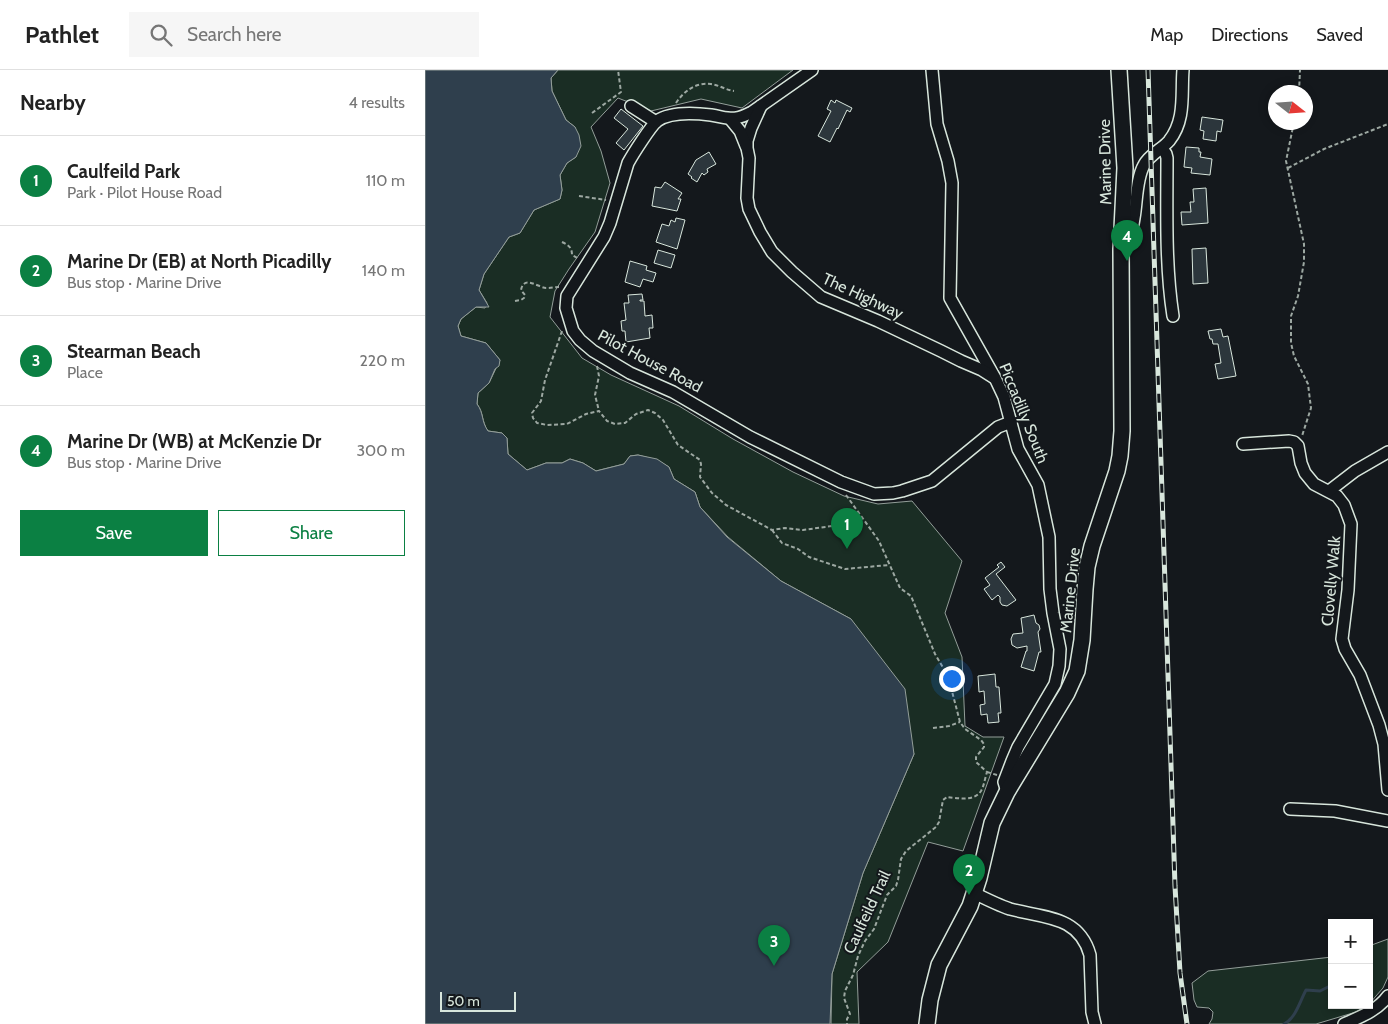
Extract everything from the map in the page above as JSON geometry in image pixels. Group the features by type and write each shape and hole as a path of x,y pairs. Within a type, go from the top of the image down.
{"main road":[{"name":"Marine Drive","path":"927,1024 930,1000 939,965 970,906 979,878 992,823 1007,792 1067,693 1079,663 1087,567 1120,456 1122,430 1121,249 1125,168 1119,70"}],"street":[{"path":"631,106 656,122 670,116 697,113 731,120 745,116 812,70"},
{"name":"Piccadilly South","path":"932,70 937,124 948,161 952,183 949,298 1004,397 1018,449 1038,485 1050,544 1050,589 1059,649 1055,684 1018,747 1007,771 1004,782 1007,792"},
{"path":"1122,231 1133,224 1143,166 1172,137 1181,112 1183,70"},
{"name":"The Highway","path":"747,148 751,128 761,106"},
{"name":"The Highway","path":"731,120 740,131 747,148 749,158 747,198 749,209 772,252 792,272 821,297 941,350 995,378"},
{"name":"Pilot House Road","path":"656,122 629,163 604,237 567,296 568,317 573,331 579,340 599,355 630,373 673,392 750,437 832,478 874,494 912,489 932,481 998,427 1011,422"},
{"path":"1161,148 1167,154 1167,254 1173,316"},
{"path":"1243,444 1289,441 1299,446"},
{"name":"Clovelly Walk","path":"1299,446 1301,463 1305,474 1314,484 1337,496 1344,505 1351,524 1349,590 1342,640 1345,649 1360,674 1379,725 1384,744 1388,790"},
{"path":"1329,491 1355,470 1388,452"},
{"path":"1290,809 1335,811 1388,821"},
{"path":"974,893 1005,907 1061,921 1077,931 1088,947 1090,955 1092,1012 1095,1024"},
{"path":"1344,1024 1368,1014 1388,996"}],"path":[{"path":"592,114 621,92 617,70"},
{"path":"1300,85 1301,70"},
{"path":"670,116 672,108 682,94 690,88 708,84 734,91"},
{"path":"1288,168 1324,149 1388,124"},
{"path":"1292,130 1286,161 1304,244 1304,262 1298,296 1291,316 1291,343 1307,384 1311,408 1299,446"},
{"path":"579,196 599,198 615,203"},
{"path":"562,242 569,246 572,250 572,255 589,262"},
{"path":"515,301 525,298 521,290 522,286 529,282 548,288 557,286 571,287"},
{"path":"568,317 545,380 541,401 533,413 533,418 547,426 567,424 586,414 599,411"},
{"path":"599,355 597,361 599,376 595,395 599,411 607,421 615,424 625,423 637,414 648,410 655,413 663,420 678,445 700,460 700,477 712,493 726,505 771,530 782,543 798,549 809,557 845,569 889,565"},
{"path":"844,492 879,541 900,588 911,596 935,654 948,676 960,722 949,726 933,728"},
{"path":"771,530 785,528 803,530 832,526 859,512"},
{"name":"Caulfeild Trail","path":"847,1024 850,1014 844,998 845,991 865,941 874,930 887,895 898,880 901,859 906,851 936,827 939,822 943,800 947,797 966,799 977,795 981,791 987,772 976,762 976,757 984,747 984,744 965,729 960,722"}],"green space":[{"path":"558,70 793,70 742,108 701,99 651,111 618,98 591,127 601,151 610,183 595,232 555,291 550,317 582,358 611,375 679,406 733,439 793,472 844,496 878,504 912,501 962,561 945,613 962,657 965,726 983,737 1004,737 963,851 928,842 888,942 857,972 859,1024 831,1024 832,974 863,873 914,754 851,619 781,581 728,537 700,507 695,492 674,479 669,467 657,460 638,455 630,456 624,464 596,471 583,463 570,459 562,463 546,463 527,470 508,454 507,438 502,433 488,431 477,404 478,393 489,383 500,360 486,343 461,336 458,326 461,319 476,307 485,308 487,303 479,290 484,274 509,237 520,233 534,210 560,199 562,190 560,175 567,163 576,157 575,127 566,120 552,91 551,78"},
{"path":"1388,939 1388,977 1383,988 1373,999 1373,964 1373,945"},
{"path":"1328,957 1328,1009 1361,1009 1316,1024 1209,1024 1213,1012 1209,1008 1197,1007 1194,1000 1192,983 1208,971"}],"water":[{"path":"425,70 558,70 551,78 552,91 566,120 575,127 581,146 576,157 567,163 560,175 562,190 560,199 534,210 520,233 509,237 484,274 479,290 489,307 476,307 461,319 458,326 461,336 486,343 500,360 499,366 495,369 489,383 478,393 477,404 488,431 502,433 507,438 508,454 527,470 546,463 562,463 570,459 583,463 596,471 624,464 630,456 638,455 657,459 669,467 674,479 695,492 700,507 727,537 781,581 851,619 905,689 914,754 863,873 832,974 830,1024 425,1024"}],"building":[{"path":"831,100 835,103 836,100 852,108 850,112 847,110 830,142 818,136 831,111 827,109"},
{"path":"621,109 643,126 624,150 616,143 628,129 614,118"},
{"path":"1202,117 1223,120 1221,132 1217,131 1216,141 1203,139 1204,131 1200,130"},
{"path":"1186,147 1199,148 1199,152 1201,152 1200,157 1212,159 1210,175 1191,173 1192,168 1184,167"},
{"path":"709,152 716,164 707,169 708,172 704,175 702,173 697,182 688,174 696,160"},
{"path":"665,182 682,193 678,199 681,199 677,211 652,206 655,187 661,188"},
{"path":"1206,188 1208,223 1182,225 1181,212 1191,212 1190,202 1194,202 1193,189"},
{"path":"676,218 685,220 677,249 656,242 662,224 669,226 671,220 675,222"},
{"path":"1206,248 1208,283 1193,284 1192,249"},
{"path":"658,250 675,255 671,268 654,263"},
{"path":"630,261 647,266 646,270 656,273 653,282 643,279 640,287 625,282"},
{"path":"642,294 643,300 640,301 644,301 645,316 652,315 653,328 649,328 650,338 626,342 625,331 622,331 621,321 626,320 624,303 629,303 628,295"},
{"path":"1221,329 1223,337 1228,336 1236,376 1218,379 1215,364 1221,363 1218,344 1213,344 1208,331"},
{"path":"1001,562 1005,567 996,574 1016,600 1007,606 1002,605 998,595 992,600 984,589 990,585 985,578 999,567 997,565"},
{"path":"1034,615 1040,629 1038,632 1041,652 1039,652 1034,671 1021,667 1027,646 1017,648 1012,645 1011,639 1013,634 1023,633 1021,618"},
{"path":"995,674 996,687 999,687 1001,713 998,713 999,722 988,723 987,714 981,715 980,705 985,704 984,691 979,692 978,676"}],"waterway":[{"path":"1284,1024 1295,1014 1306,990 1320,991 1328,987"}],"railway":[{"path":"1148,70 1175,886 1180,973 1187,1024"}],"place":[{"name":"Marine Dr (WB) at McKenzie Dr","path":"1127,261"},
{"name":"Caulfeild Park","path":"847,549"},
{"name":"Marine Dr (EB) at North Picadilly","path":"969,895"},
{"name":"Stearman Beach","path":"774,966"}]}
